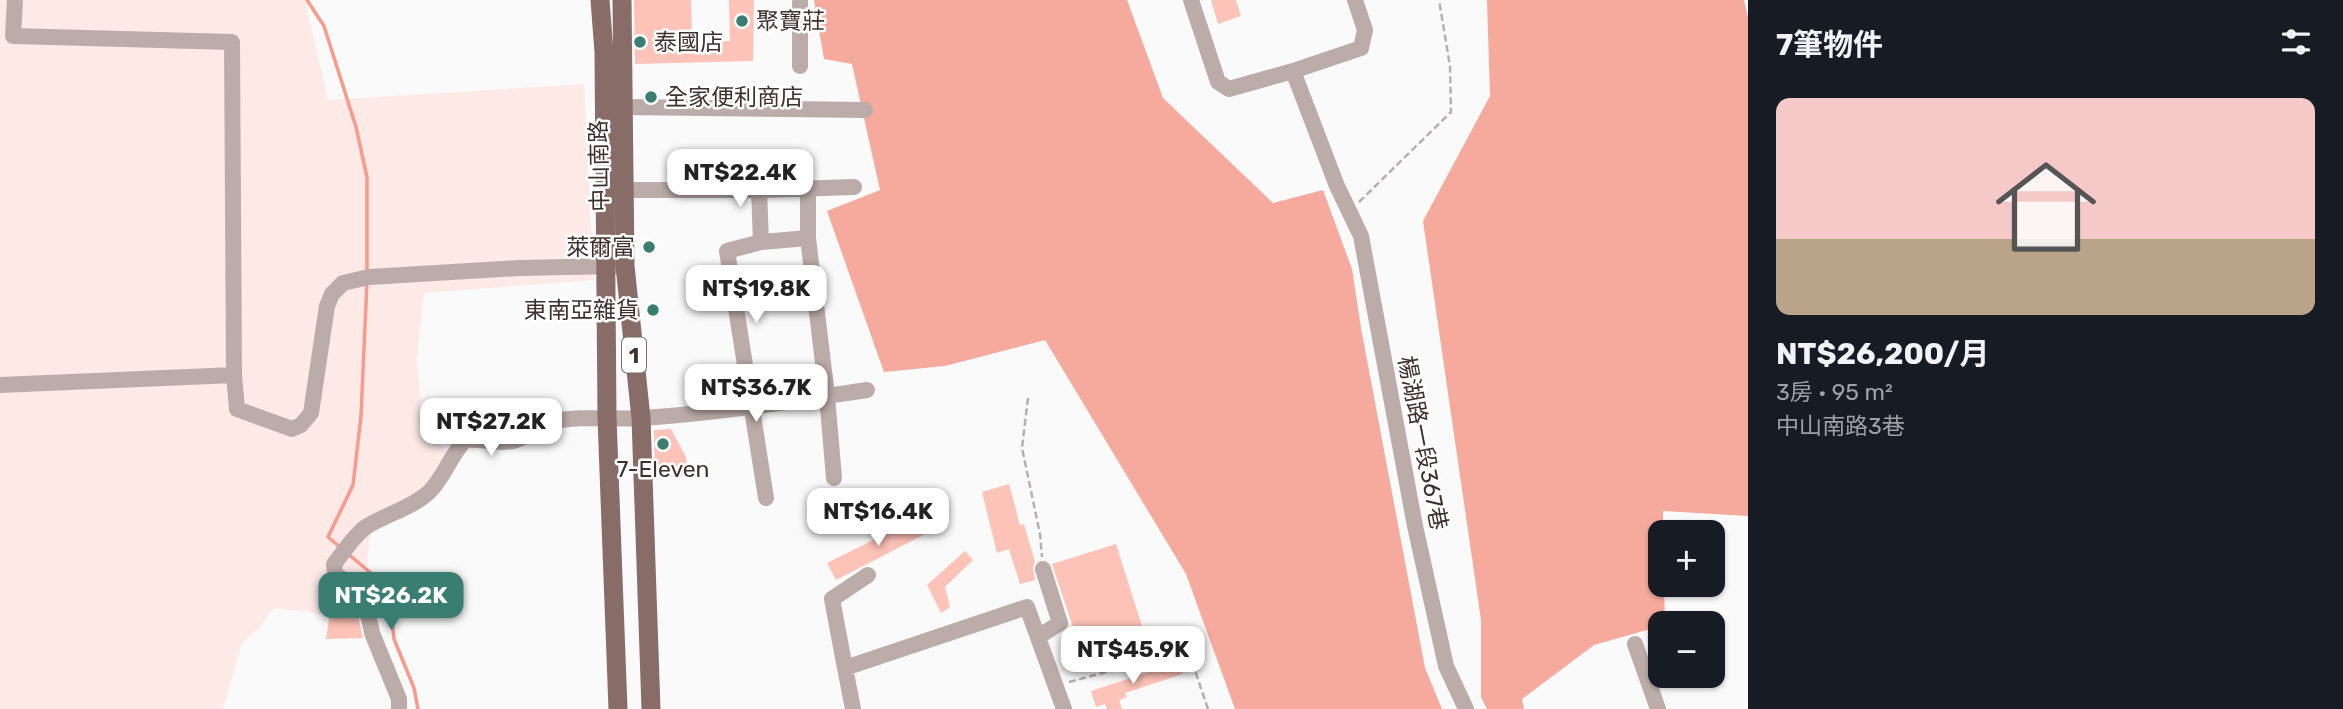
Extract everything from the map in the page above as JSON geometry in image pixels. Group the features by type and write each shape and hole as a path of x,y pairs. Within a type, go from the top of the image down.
{"main road":[{"name":"中山南路","path":"600,0 604,52 607,418 618,709"},
{"name":"中山南路","path":"622,0 625,267 641,418 651,709"}],"street":[{"path":"15,0 13,36 232,42 234,375 237,409 292,429 302,425 311,413 327,306 332,294 343,283 369,277 519,268 605,265 625,267"},
{"path":"800,0 800,66"},
{"path":"1191,0 1218,82 1229,89 1361,48 1365,30 1355,0"},
{"name":"楊湖路一段367巷","path":"1293,71 1337,186 1361,236 1415,526 1446,666 1466,709"},
{"path":"623,107 864,110"},
{"path":"624,190 855,187"},
{"path":"808,188 808,238 834,478"},
{"path":"759,190 761,242"},
{"path":"766,498 727,251 761,242 808,238"},
{"path":"0,384 234,375"},
{"path":"398,709 399,699 372,633 366,604 361,595 335,573 334,564 364,528 407,507 428,492 443,473 455,450 465,440 479,438 508,442 520,439 531,430 552,421 641,418 750,407 867,390"},
{"path":"1038,637 1060,623 1043,569"},
{"path":"853,709 832,599 868,575"},
{"path":"845,668 1027,607 1064,709"},
{"path":"1635,644 1658,709"}],"path":[{"path":"1349,212 1451,112 1450,66 1439,0"},
{"path":"1028,398 1022,447 1040,534 1043,569"},
{"path":"1055,685 1188,650 1208,709"}],"shaded area":[{"path":"0,0 305,0 328,100 584,84 594,280 424,293 417,358 422,417 449,456 420,490 371,525 363,604 347,617 274,608 258,629 242,643 223,709 0,709"},
{"path":"814,0 1127,0 1163,98 1273,203 1323,190 1352,269 1425,668 1442,709 1235,709 1186,574 1045,340 945,366 884,372 827,211 880,190 852,64 824,59"},
{"path":"1487,0 1744,0 1748,18 1748,516 1663,511 1663,520 1648,520 1648,597 1664,597 1665,611 1648,611 1648,630 1594,645 1522,699 1524,709 1487,709 1481,697 1481,620 1423,221 1490,96"}],"building":[{"name":"聚寶莊","path":"634,0 691,0 692,42 730,41 729,0 754,0 753,61 635,64"},
{"path":"1211,0 1236,0 1241,16 1218,24"},
{"name":"7-Eleven","path":"671,429 686,457 687,476 655,478 654,430"},
{"path":"1009,484 1020,525 1024,524 1035,562 1035,580 1020,584 1009,549 997,553 982,492"},
{"path":"921,516 929,532 836,580 827,563"},
{"path":"1116,544 1147,642 1133,646 1136,656 1122,660 1120,653 1093,662 1089,649 1081,651 1052,564"},
{"path":"965,551 973,560 945,587 950,607 941,613 927,585"},
{"path":"334,586 353,602 363,638 326,639"},
{"path":"1179,662 1183,674 1125,693 1127,697 1119,700 1122,709 1107,709 1105,704 1096,707 1091,691"}],"waterway":[{"path":"307,0 324,26 356,127 367,177 367,274"},
{"path":"341,548 328,537 353,485 361,416 367,281"},
{"path":"347,553 378,579 389,593 394,639 414,688 418,709"}],"place":[{"name":"聚寶莊","path":"742,21"},
{"name":"泰國店","path":"640,42"},
{"name":"全家便利商店","path":"651,97"},
{"name":"萊爾富","path":"649,247"},
{"name":"東南亞雜貨","path":"653,310"},
{"name":"7-Eleven","path":"663,444"}]}
